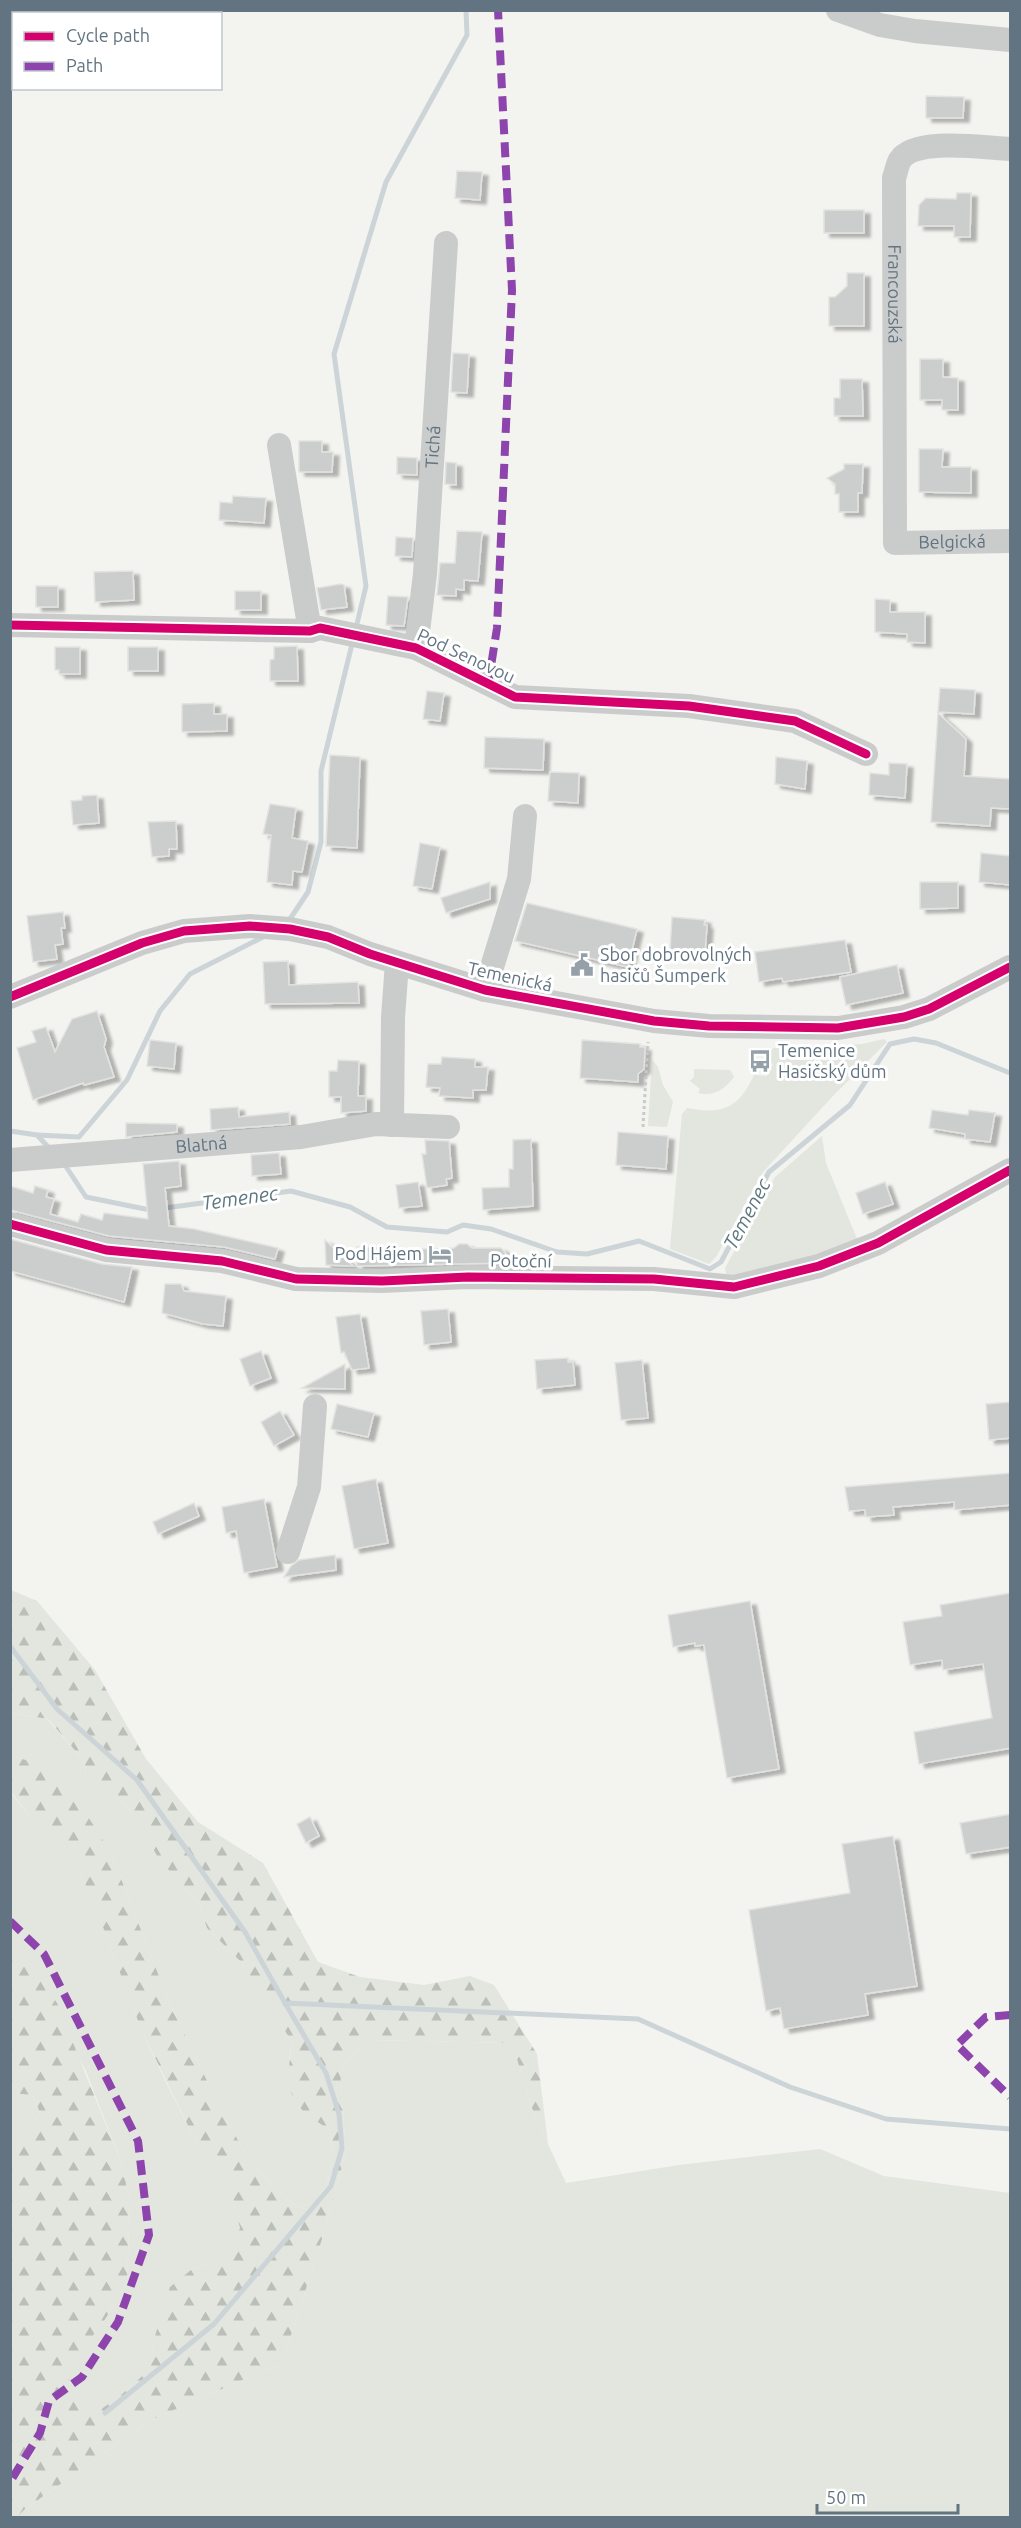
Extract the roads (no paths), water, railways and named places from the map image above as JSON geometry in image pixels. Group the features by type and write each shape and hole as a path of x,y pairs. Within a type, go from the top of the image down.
{"street":[{"path":"837,10 880,25 915,31 1011,40"},
{"name":"Francouzská","path":"895,543 894,178 900,159 915,148 933,146 1011,149"},
{"name":"Tichá","path":"416,648 425,574 446,243"},
{"path":"279,446 310,631"},
{"name":"Belgická","path":"895,543 1011,541"},
{"name":"Pod Senovou","path":"10,625 310,631 320,628 416,648 515,697 689,706 795,721 866,754"},
{"name":"Temenická","path":"485,990 519,879 525,816"},
{"name":"Temenická","path":"10,997 142,943 184,931 250,926 290,929 328,937 397,963 485,990 654,1021 753,1028 838,1028 904,1017 929,1009 1011,967"},
{"path":"392,1125 393,1017 397,963"},
{"name":"Blatná","path":"10,1160 301,1137 376,1124 448,1127"},
{"name":"Potoční","path":"10,1224 105,1250 222,1260 296,1279 382,1281 468,1277 654,1279 734,1287 819,1266 878,1243 1011,1170"},
{"path":"288,1552 309,1487 315,1406"}],"waterway":[{"path":"356,628 366,586 334,354 386,182 467,35 466,10"},
{"path":"288,922 308,892 321,842 321,771 353,640"},
{"path":"37,1135 79,1137 127,1080 160,1011 190,974 265,936"},
{"name":"Temenec","path":"63,1162 86,1197 150,1210 291,1191 350,1207 387,1227 447,1232 463,1225 491,1229 557,1252 587,1254 639,1241 710,1269 721,1262 769,1172 850,1105 890,1044 914,1039 936,1043 1010,1073"},
{"name":"Temenec","path":"10,1131 37,1135 50,1149"},
{"path":"10,1646 57,1709 137,1780 245,1932 285,2003 638,2019 790,2087 886,2119 1010,2129"},
{"path":"105,2413 214,2324 331,2186 342,2148 339,2114 326,2073 285,2003"}],"place":[{"name":"Sbor dobrovolných hasičů Šumperk","path":"582,965"},
{"name":"Temenice Hasičský dům","path":"760,1061"},
{"name":"Pod Hájem","path":"440,1254"}]}
